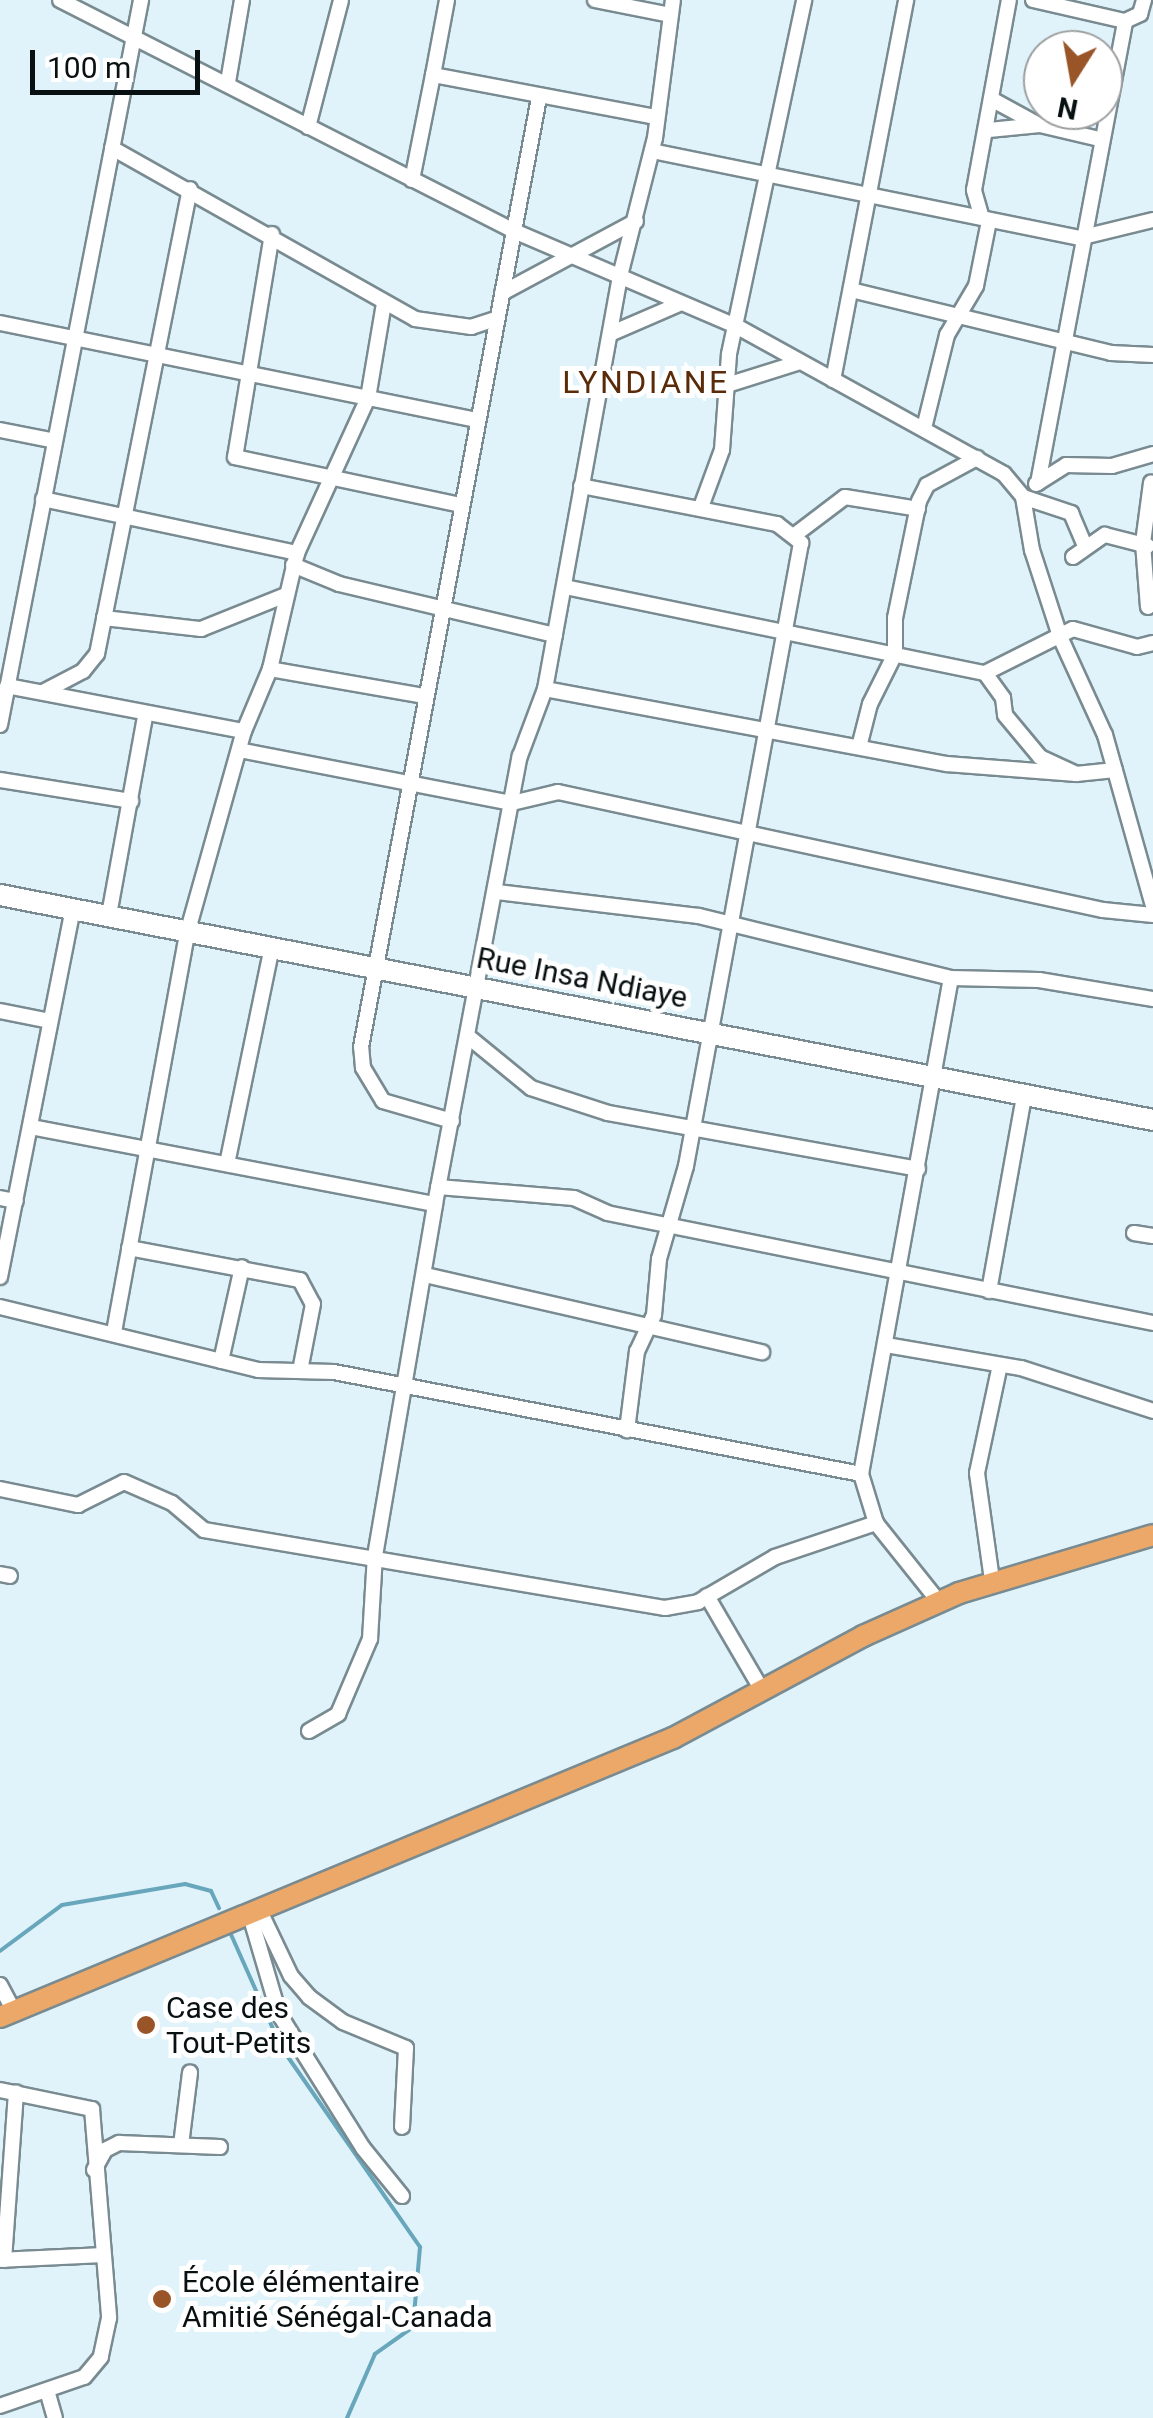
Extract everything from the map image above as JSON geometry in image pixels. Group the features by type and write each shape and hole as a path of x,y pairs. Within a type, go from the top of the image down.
{"main road":[{"name":"Rue Insa Ndiaye","path":"0,894 1153,1120"},
{"path":"7,2014 673,1738 939,1602 992,1580 1153,1535"}],"street":[{"path":"60,0 136,34 514,232 621,272 677,306 736,326 977,458 1021,494 1072,513 1084,544"},
{"path":"0,724 72,338 141,0"},
{"path":"228,82 242,0"},
{"path":"308,127 341,0"},
{"path":"412,180 447,0"},
{"path":"309,1731 334,1719 367,1650 375,1556 438,1187 470,1038 524,741 545,688 621,272 652,151 672,8 596,0"},
{"path":"701,508 722,450 736,326 804,0"},
{"path":"833,380 906,0"},
{"path":"924,428 947,335 976,286 985,218 974,190 1009,0"},
{"path":"1033,0 1125,21 1140,14 1144,0"},
{"path":"1038,482 1079,238 1125,21"},
{"path":"433,75 656,117"},
{"path":"452,1121 394,1107 372,1086 361,1047 372,968 539,98"},
{"path":"993,100 1023,116"},
{"path":"988,130 1023,127"},
{"path":"1061,130 1098,139"},
{"path":"112,148 272,234 384,302 439,325 471,327 496,318"},
{"path":"652,151 1079,238 1153,220"},
{"path":"44,692 90,662 104,618 152,353 190,188"},
{"path":"502,293 636,221"},
{"path":"272,234 245,373 235,457 461,505"},
{"path":"851,290 1111,353 1153,355"},
{"path":"114,1332 188,930 244,730 270,669 295,559 326,478 368,398 384,302"},
{"path":"612,333 677,306"},
{"path":"0,323 477,420"},
{"path":"727,385 797,362"},
{"path":"0,430 55,441"},
{"path":"1021,494 1066,466 1112,466 1153,454"},
{"path":"860,747 870,704 895,654 895,618 918,509 928,485 977,458"},
{"path":"1148,607 1151,483"},
{"path":"581,486 701,508 796,534"},
{"path":"1021,494 1061,639 1115,770 1152,895"},
{"path":"796,534 845,496 918,509"},
{"path":"43,499 295,559 339,584 555,635"},
{"path":"627,1430 637,1350 648,1330 659,1259 673,1224 750,834 763,729 801,552 796,534"},
{"path":"1072,558 1084,544 1105,535 1148,546"},
{"path":"564,588 985,673 1061,639 1072,630 1088,630 1137,646 1153,643"},
{"path":"104,618 201,629 286,595"},
{"path":"270,669 424,696"},
{"path":"985,673 1001,695 1005,715 1031,749 1076,774"},
{"path":"7,686 145,716 244,730"},
{"path":"545,688 947,764 1076,774 1115,770"},
{"path":"109,915 145,716"},
{"path":"239,750 408,786 512,803 558,792 1104,910 1153,915"},
{"path":"0,780 131,801"},
{"path":"498,892 730,923 952,978 1039,980 1153,998"},
{"path":"0,1278 8,1200 31,1128 73,908"},
{"path":"227,1164 272,947"},
{"path":"939,1602 876,1523 860,1474 952,978"},
{"path":"0,1011 50,1020"},
{"path":"470,1038 531,1088 645,1121 693,1124 918,1170"},
{"path":"989,1291 1024,1096"},
{"path":"31,1128 435,1204"},
{"path":"438,1187 574,1198 608,1213 1153,1323"},
{"path":"1134,1233 1153,1236"},
{"path":"129,1248 242,1266 300,1280 309,1292 300,1371"},
{"path":"221,1361 242,1266"},
{"path":"425,1275 648,1330 700,1333 762,1352"},
{"path":"0,1307 221,1361 334,1372 405,1390 860,1474"},
{"path":"886,1345 1000,1365 1153,1411"},
{"path":"992,1580 977,1472 1000,1365"},
{"path":"0,1489 78,1505 124,1482 172,1503 204,1530 666,1608 707,1596 774,1557 876,1523"},
{"path":"707,1596 762,1690"},
{"path":"254,1911 291,1976 308,1997 343,2022 406,2048 402,2127"},
{"path":"254,1911 280,2014 363,2148 402,2196"},
{"path":"0,1984 7,2014"},
{"path":"180,2145 190,2073"},
{"path":"0,2090 92,2109 92,2173 109,2318 101,2357 84,2377 48,2394 0,2406"},
{"path":"16,2092 4,2182 2,2260 102,2255"},
{"path":"92,2173 105,2150 119,2143 220,2148"},
{"path":"48,2394 55,2418"}],"waterway":[{"path":"0,1951 62,1905 185,1884 211,1891 219,1908"},
{"path":"229,1930 281,2047 420,2247 413,2327 375,2354 347,2418"}],"place":[{"name":"Case des Tout-Petits","path":"146,2025"},
{"name":"École élémentaire Amitié Sénégal-Canada","path":"162,2299"}],"district":[{"name":"LYNDIANE","path":"646,382"}]}
